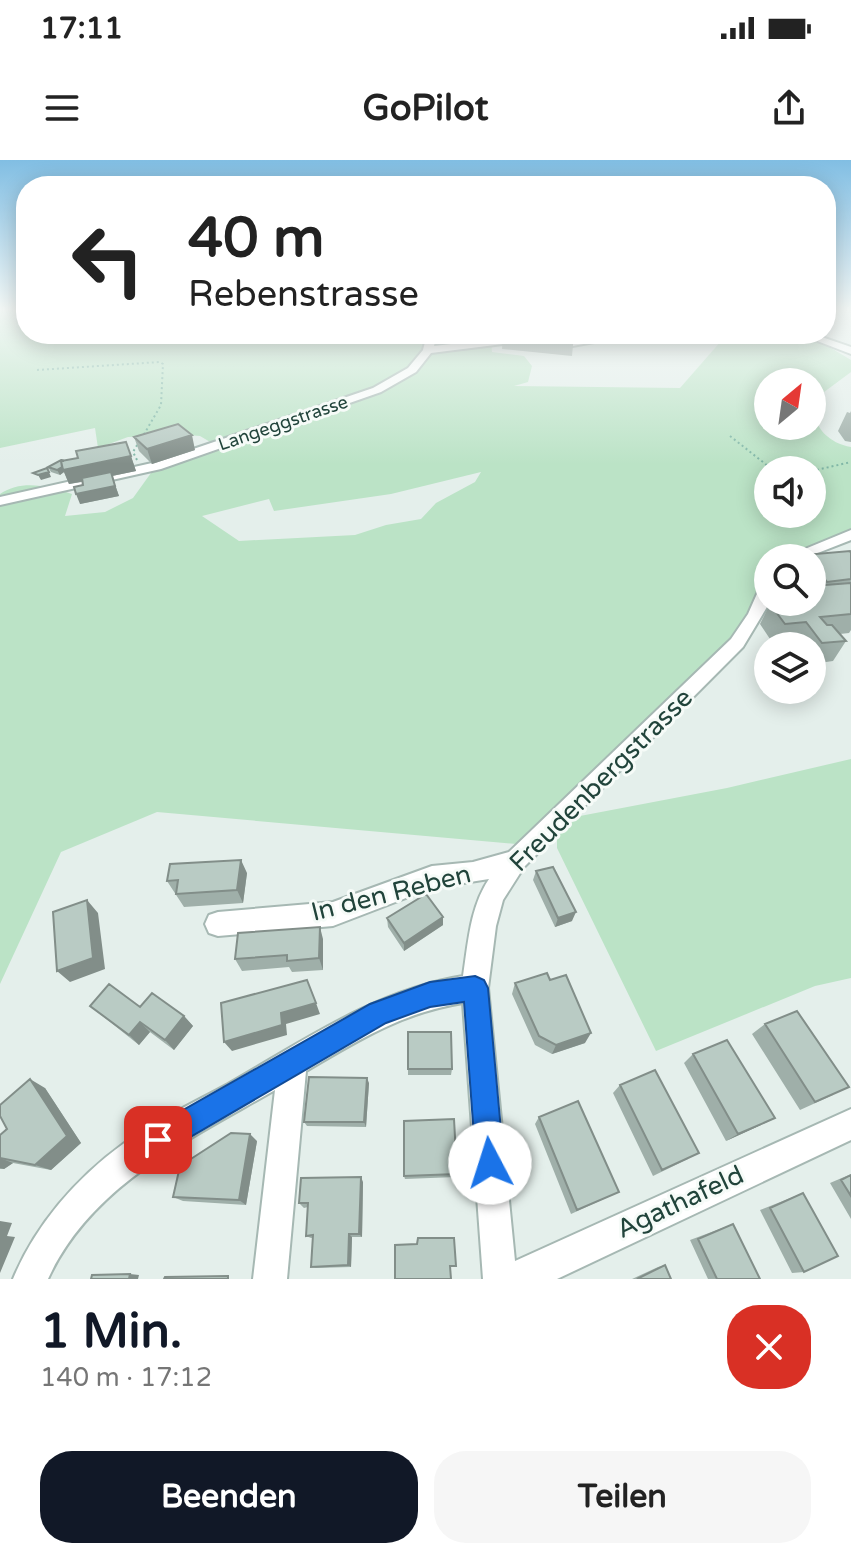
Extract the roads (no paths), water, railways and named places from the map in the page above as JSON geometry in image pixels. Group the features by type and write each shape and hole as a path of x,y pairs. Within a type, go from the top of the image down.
{"street":[{"name":"Langeggstrasse","path":"0,501 150,468 377,390 412,370 420,360"},
{"path":"826,545 851,535"},
{"name":"Freudenbergstrasse","path":"500,1279 475,988 483,926 492,895 516,860 731,649 755,616"},
{"name":"In den Reben","path":"218,924 333,914 432,877 473,873 516,860"},
{"path":"30,1279 67,1221 100,1183 135,1154 379,1013 430,995 475,988"},
{"path":"270,1279 292,1064"},
{"name":"Agathafeld","path":"509,1279 526,1276 674,1204 851,1124"}]}
